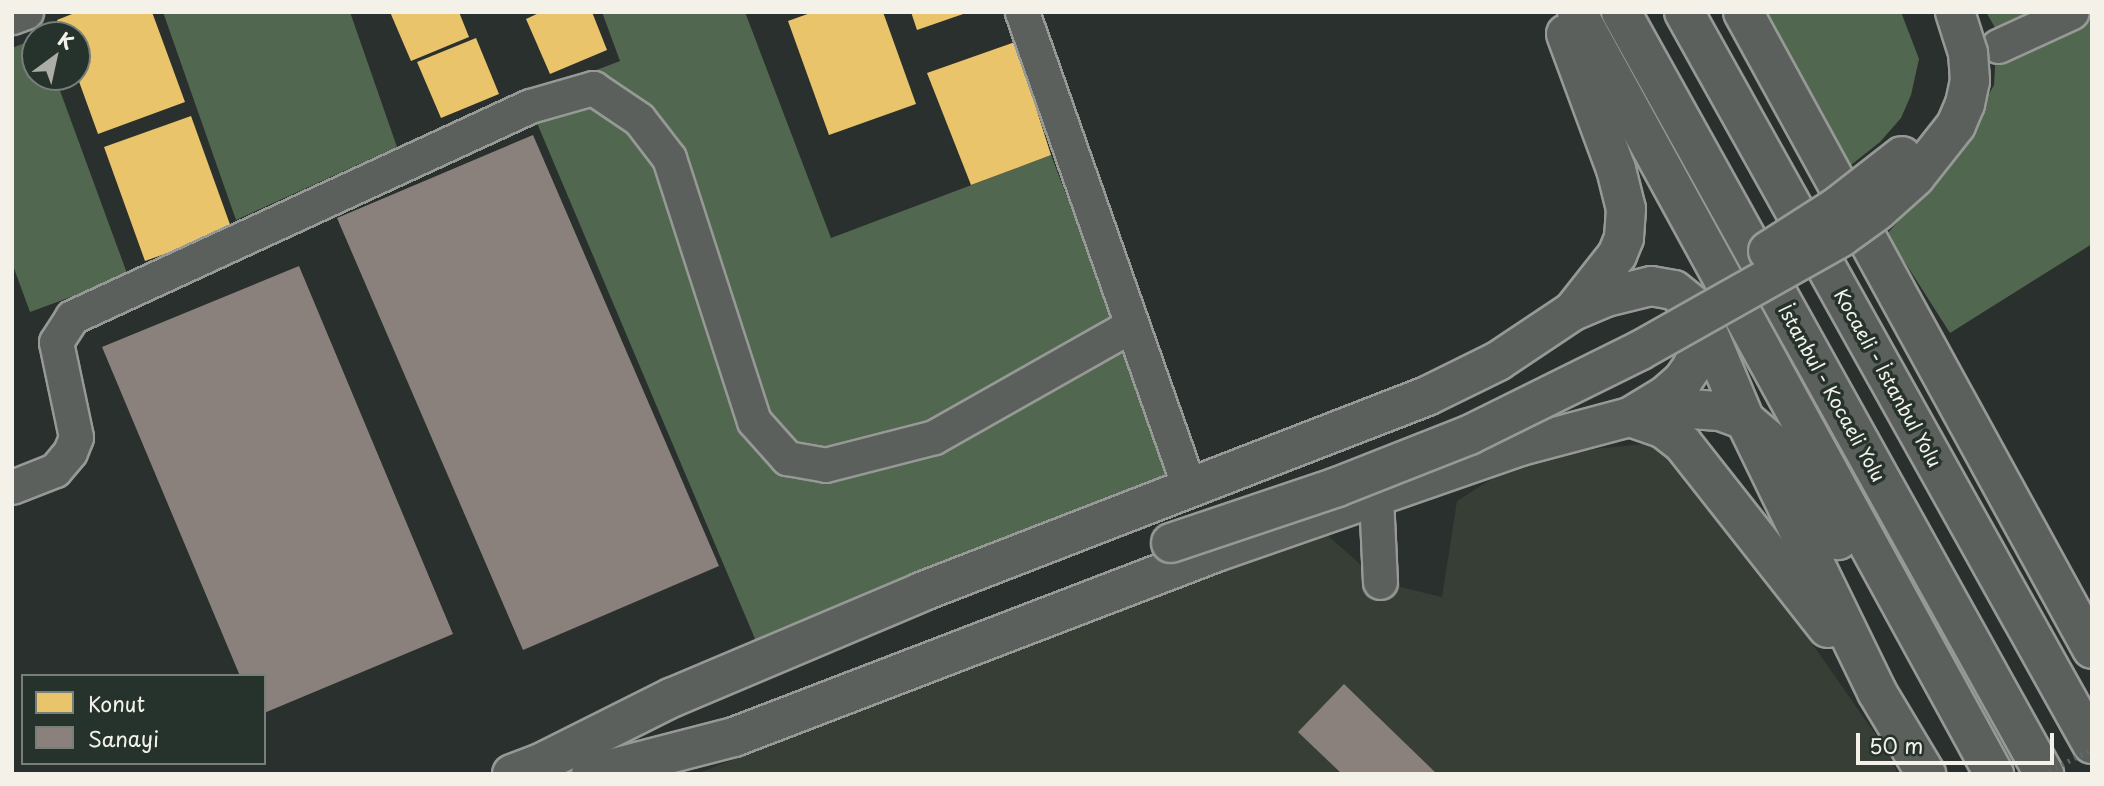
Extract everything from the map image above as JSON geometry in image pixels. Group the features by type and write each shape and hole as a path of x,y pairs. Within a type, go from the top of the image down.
{"main road":[{"path":"1557,12 1616,169 1626,209 1624,238 1617,255 1573,311"},
{"path":"1577,12 1987,761"},
{"name":"İstanbul - Kocaeli Yolu","path":"1621,12 2044,774"},
{"name":"Kocaeli - İstanbul Yolu","path":"1684,12 2092,746"},
{"path":"1743,12 2092,649"},
{"path":"582,774 1492,397 1653,317 1752,261 1838,206 1903,155 1923,133 1936,108 1944,83 1945,56 1930,12"},
{"path":"527,768 1166,533 1337,487 1469,435 1616,363 1841,237 1877,211 1915,177 1956,125 1965,104 1970,81 1968,53 1955,12"},
{"path":"527,768 673,697 921,592 1427,396 1498,362 1573,311 1628,290 1651,286 1674,290 1701,319 1745,420 1877,692 1926,774"},
{"path":"1630,417 1666,395 1683,380 1692,367 1701,319"},
{"path":"591,774 734,737 1219,551 1521,446 1630,417 1690,409 1720,411 1745,420 1778,448 1796,472 1871,594 1987,761"},
{"path":"1630,417 1664,429 1684,444 1877,692"}],"street":[{"path":"12,17 26,12"},
{"path":"1022,12 1189,487"},
{"path":"1998,46 2072,12"},
{"path":"12,487 55,470 70,452 76,437 56,342 72,317 530,106 593,88 639,120 669,158 754,421 787,458 825,465 934,437 1132,326"},
{"path":"1376,497 1380,582"}],"path":[{"path":"2044,774 2092,746"}],"shaded area":[{"path":"1671,441 1887,751 1898,774 697,774 970,663 1325,533 1380,582 1442,597 1457,501 1528,456"}],"green space":[{"path":"163,12 350,12 397,147 236,220"},
{"path":"602,12 745,12 831,238 1051,155 1181,494 761,653 526,97 620,61"},
{"path":"1764,12 1901,12 1919,59 1911,95 1901,118 1880,142 1851,165"},
{"path":"1986,12 2092,12 2092,244 1950,333 1887,234 1955,155 1994,85 1997,31"},
{"path":"21,44 21,91 60,91 128,276 30,312 12,263 12,48"}],"building: Konut":[{"path":"77,12 152,12 185,102 98,134 82,91 91,91 91,21 57,20"},
{"path":"390,12 459,12 469,37 411,61"},
{"path":"541,12 592,12 607,50 550,74 526,19"},
{"path":"813,12 883,12 916,104 829,135 788,21"},
{"path":"911,12 966,12 966,13 917,30"},
{"path":"476,38 499,94 441,118 417,62"},
{"path":"1015,42 1051,155 971,185 927,73"},
{"path":"191,116 232,230 145,261 104,147"}],"building: Sanayi":[{"path":"533,135 719,566 523,650 337,218"},
{"path":"299,266 453,634 266,712 266,674 239,674 102,347"},
{"path":"1344,684 1437,774 1342,774 1298,732"}]}
